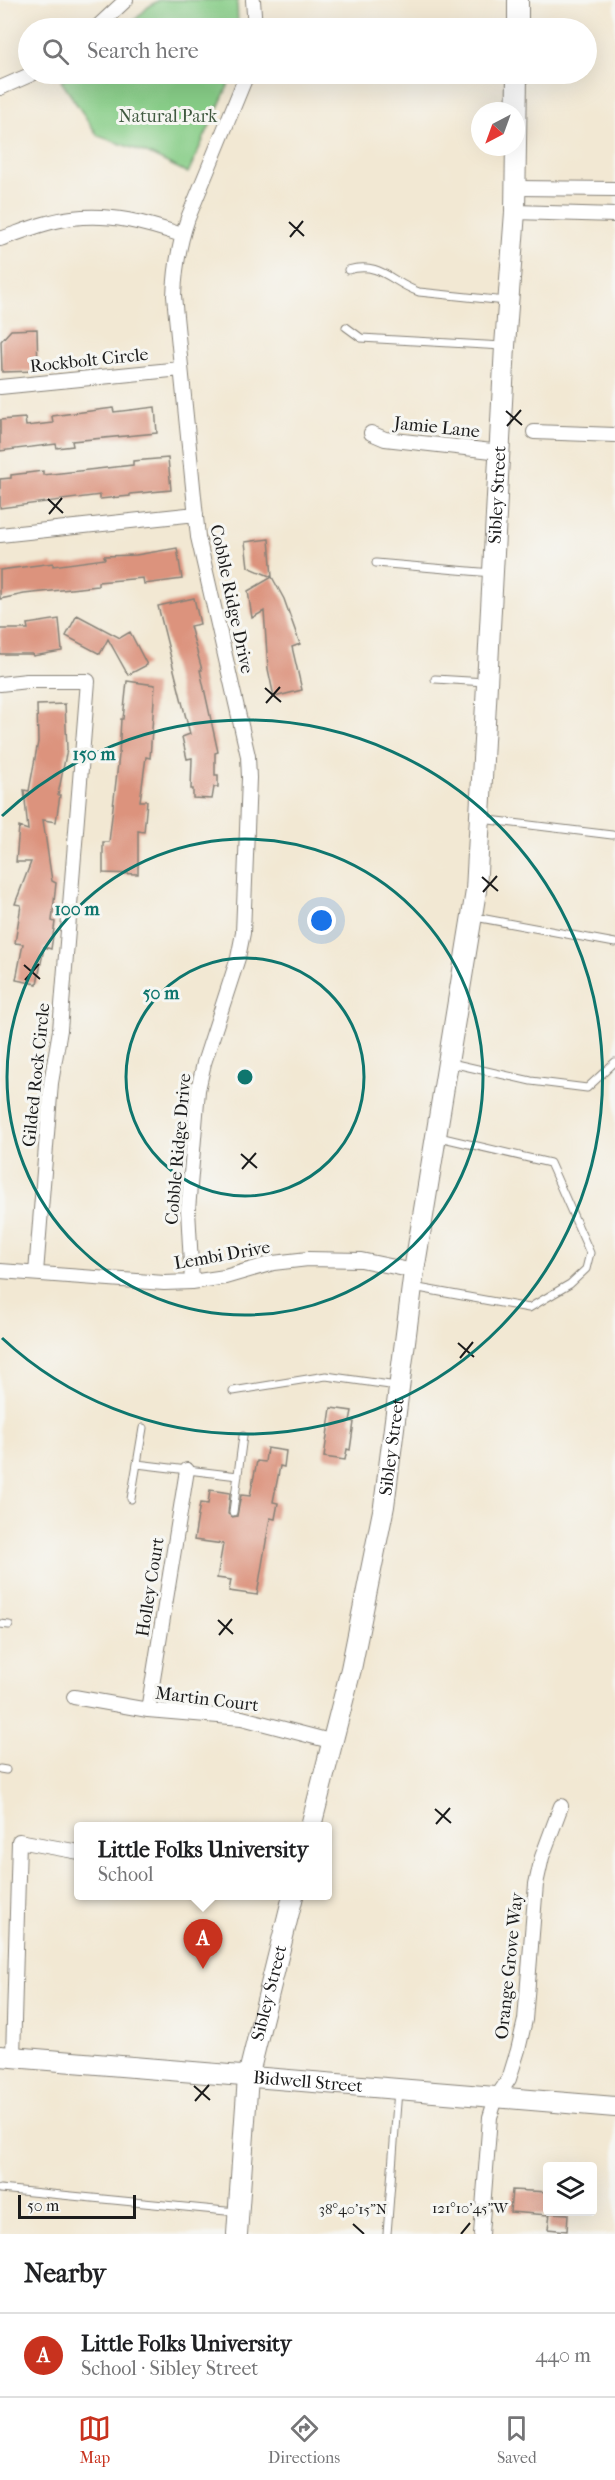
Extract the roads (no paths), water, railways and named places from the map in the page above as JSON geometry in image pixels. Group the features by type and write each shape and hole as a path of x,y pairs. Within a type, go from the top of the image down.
{"street":[{"path":"107,18 126,0"},
{"path":"253,0 254,18"},
{"path":"518,0 518,18"},
{"path":"0,88 18,80"},
{"name":"Cobble Ridge Drive","path":"192,1282 188,1210 198,1090 204,1063 238,958 243,933 249,778 248,756 198,537 174,296 175,267 182,235 243,84"},
{"name":"Sibley Street","path":"312,1822 334,1742 377,1540 414,1279 476,891 515,212 517,84"},
{"path":"516,188 615,189"},
{"path":"515,212 615,215"},
{"path":"0,239 46,223 96,216 146,223 182,235"},
{"name":"Rockbolt Circle","path":"0,387 181,369"},
{"name":"Jamie Lane","path":"371,432 385,439 501,452"},
{"path":"534,432 615,435"},
{"path":"0,535 195,514"},
{"name":"Gilded Rock Circle","path":"0,684 27,681 88,681 60,1030 51,1083 36,1274"},
{"name":"Lembi Drive","path":"0,1271 164,1283 192,1282 225,1277 273,1263 308,1258 361,1260 414,1279"},
{"name":"Holley Court","path":"148,1710 187,1470"},
{"name":"Martin Court","path":"74,1697 148,1710 242,1718 334,1742"},
{"name":"Orange Grove Way","path":"481,2234 490,2117 496,2097 509,2079 521,2040 525,2020 536,1884 542,1857 561,1806"},
{"path":"7,2056 19,1841 74,1851"},
{"name":"Sibley Street","path":"237,2234 248,2077 292,1900"},
{"name":"Bidwell Street","path":"7,2056 615,2107"}],"lane":[{"path":"348,270 369,267 419,292 509,301"},
{"path":"346,327 361,338 506,346"},
{"path":"376,563 495,573"},
{"path":"435,679 488,682"},
{"path":"480,819 612,835"},
{"path":"472,916 615,944"},
{"path":"448,1063 531,1081 587,1088 615,1062"},
{"path":"414,1279 529,1308 570,1284 586,1269 590,1253 550,1162 436,1137"},
{"path":"233,1391 326,1376 400,1386"},
{"path":"131,1499 143,1428"},
{"path":"233,1512 243,1436"},
{"path":"137,1464 238,1476"},
{"path":"0,1624 9,1625"},
{"path":"387,2234 398,2089"},
{"path":"0,2189 239,2212"}],"place":[{"name":"Little Folks University","path":"203,1969"}],"park label":[{"name":"Natural Park","path":"168,116"}]}
